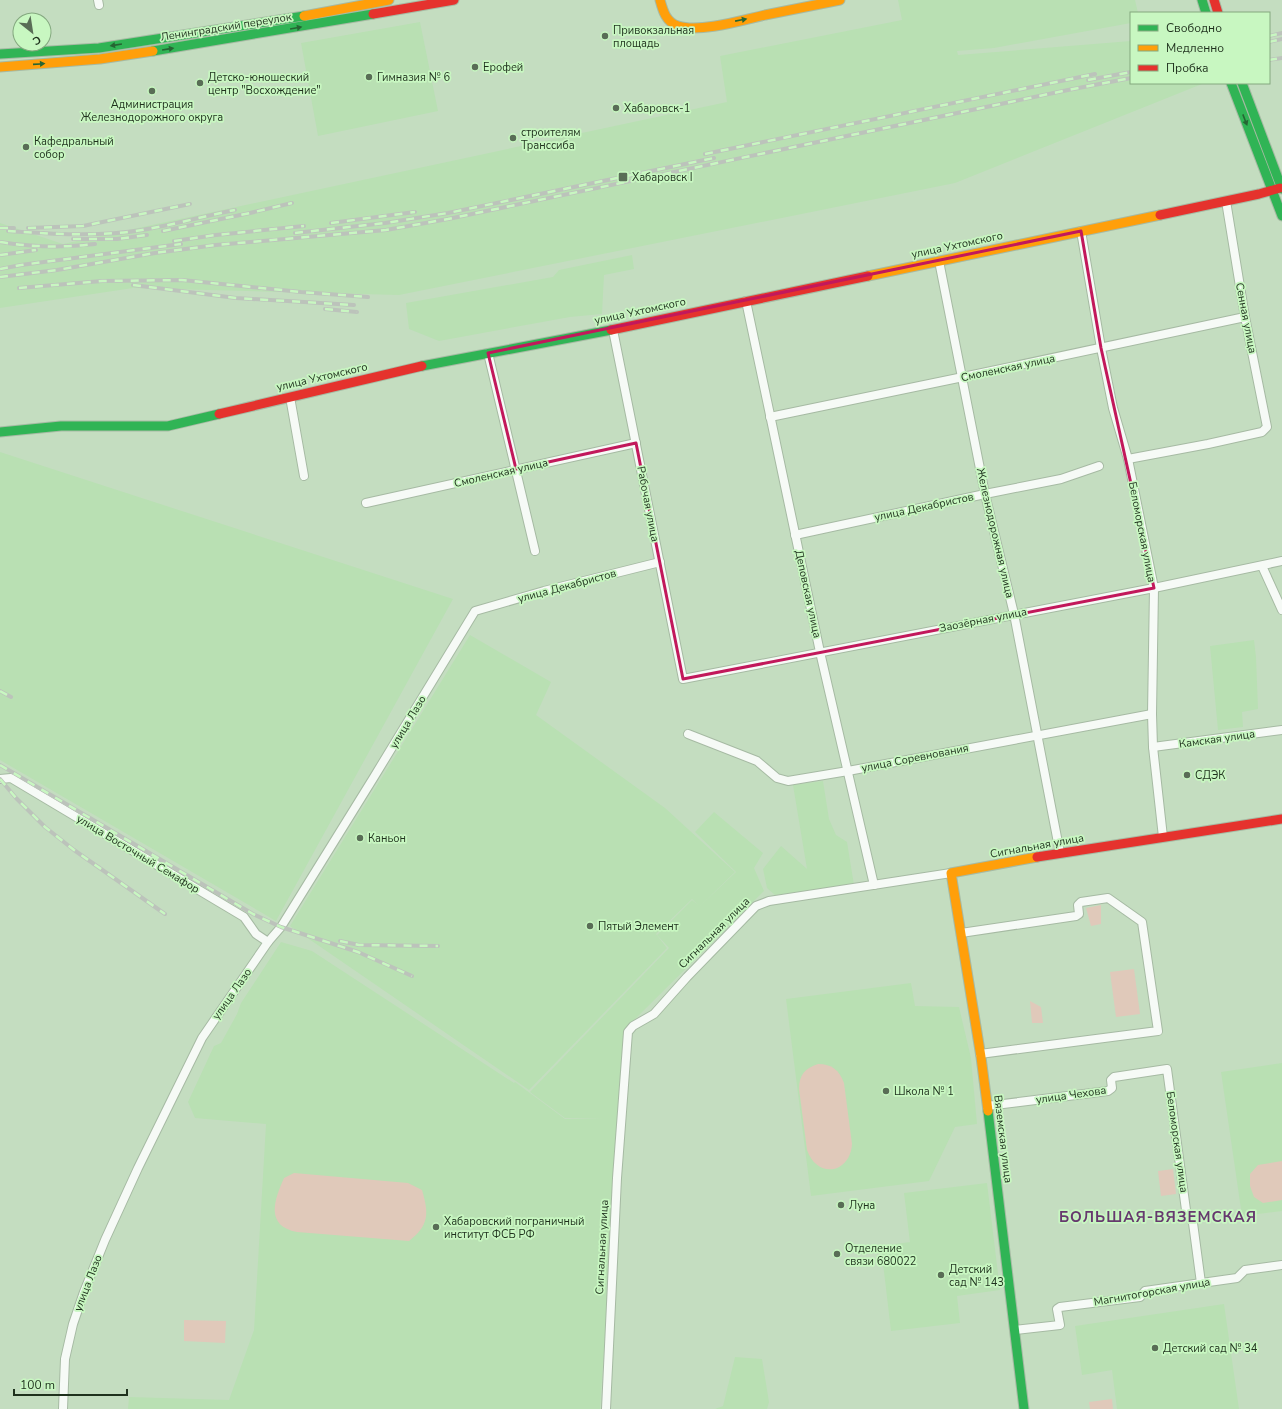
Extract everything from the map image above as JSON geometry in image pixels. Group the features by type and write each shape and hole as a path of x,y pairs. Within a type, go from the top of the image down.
{"street":[{"name":"Ленинградский переулок","path":"0,54 100,48 275,21 389,0"},
{"name":"Ленинградский переулок","path":"0,67 100,59 270,32 454,0"},
{"path":"660,0 664,15 668,20 678,26 702,27 840,0"},
{"path":"1202,0 1206,12"},
{"path":"1214,0 1218,12"},
{"path":"1231,84 1282,216"},
{"path":"1242,84 1282,188"},
{"name":"улица Ухтомского","path":"0,432 61,426 168,426 415,367 613,330 1282,188"},
{"name":"Сенная улица","path":"1128,459 1208,444 1262,432 1265,430 1267,423 1245,317 1226,201"},
{"name":"Беломорская улица","path":"1081,231 1113,408 1128,459 1154,588 1152,714 1153,748 1163,837"},
{"name":"Железнодорожная улица","path":"939,261 985,494 1014,614 1060,853"},
{"name":"Деповская улица","path":"746,301 820,652 874,885"},
{"name":"Смоленская улица","path":"770,417 1245,317"},
{"name":"Рабочая улица","path":"613,330 683,679"},
{"path":"488,353 535,551"},
{"path":"290,397 304,476"},
{"name":"Смоленская улица","path":"366,503 636,443"},
{"name":"улица Декабристов","path":"795,535 985,494 1061,480 1099,466"},
{"name":"Заозёрная улица","path":"683,679 1154,588 1282,561"},
{"name":"улица Декабристов","path":"475,611 544,591 660,562"},
{"path":"1262,566 1282,610"},
{"name":"улица Лазо","path":"63,1409 65,1359 73,1324 84,1292 104,1240 202,1038 268,942 281,927 475,611"},
{"name":"улица Соревнования","path":"688,734 757,761 777,778 788,781 1152,714"},
{"name":"Камская улица","path":"1153,748 1282,730"},
{"name":"улица Восточный Семафор","path":"0,779 11,778 244,917 256,934 268,942"},
{"name":"Сигнальная улица","path":"606,1409 617,1178 628,1032 633,1026 654,1014 687,977 756,906 769,901 951,873 1060,853 1282,819"},
{"name":"Вяземская улица","path":"951,873 980,1054 1024,1409"},
{"path":"961,933 1076,916 1079,914 1078,905 1081,902 1108,898 1142,922 1158,1032 980,1054"},
{"name":"Беломорская улица","path":"1167,1069 1186,1210 1193,1223 1201,1283"},
{"name":"улица Чехова","path":"987,1106 1108,1091 1111,1090 1111,1080 1114,1077 1167,1069"},
{"name":"Магнитогорская улица","path":"1015,1330 1060,1325 1057,1310 1060,1307 1140,1297 1146,1291 1237,1278 1244,1270 1282,1265"}],"highlighted area":[{"path":"1081,231 1101,348 1154,588 683,679 636,443 516,469 488,353"}],"shaded area":[{"path":"898,0 1135,0 1138,12 1130,12 1130,23 994,48 957,51 958,55 1130,41 1130,84 1202,84 955,183 399,295 133,288 0,308 0,223 63,244 727,102 720,56 902,20"},
{"name":"Гимназия № 6","path":"420,22 438,111 318,136 301,43"},
{"path":"632,255 634,269 604,275 602,314 570,317 439,341 409,329 406,303 553,277 559,270"},
{"path":"0,452 453,599 276,921 0,760"},
{"path":"470,635 551,682 536,715 665,808 735,872 699,907 736,872 695,832 714,812 763,853 754,868 764,891 625,1029 600,1409 128,1409 129,1397 229,1400 254,1330 266,1124 195,1118 188,1102 214,1046 221,1043 237,1014 241,1003 281,942 312,951 514,1083 515,1082 565,1119 603,1119 565,1118 530,1092 669,948 657,935 692,900 698,905 692,899 656,934 667,948 529,1090 290,926"},
{"path":"1254,640 1258,709 1242,712 1243,727 1218,730 1210,646"},
{"path":"823,781 829,819 836,835 847,842 854,885 775,895 767,888 763,869 781,846 807,869 793,785"},
{"path":"1101,905 1101,924 1091,926 1086,908"},
{"path":"1134,969 1140,1014 1116,1017 1110,972"},
{"name":"Школа № 1","path":"911,983 915,1006 959,1007 971,1058 977,1124 955,1127 929,1181 811,1196 786,999"},
{"path":"1030,1001 1041,1007 1043,1023 1032,1023"},
{"path":"1282,1063 1282,1211 1242,1216 1221,1072"},
{"path":"818,1064 827,1065 837,1071 844,1083 852,1144 850,1154 846,1162 840,1167 832,1169 825,1169 818,1166 807,1150 799,1084 806,1070"},
{"path":"1282,1161 1282,1200 1263,1203 1254,1197 1250,1186 1250,1174 1258,1165"},
{"path":"1173,1169 1176,1194 1161,1196 1158,1171"},
{"path":"294,1173 408,1183 422,1190 426,1206 426,1218 424,1224 416,1235 409,1241 297,1232 287,1229 280,1224 276,1218 275,1203 284,1178"},
{"path":"987,1183 1000,1290 957,1296 960,1323 891,1331 881,1246 910,1242 904,1193"},
{"name":"Детский сад № 34","path":"1224,1304 1239,1409 1117,1409 1112,1370 1082,1375 1075,1326"},
{"path":"184,1320 226,1321 225,1343 184,1341"},
{"path":"735,1357 762,1359 769,1402 767,1409 715,1409 723,1406"},
{"path":"1112,1399 1113,1409 1090,1409 1089,1402"}],"railway":[{"path":"1270,36 1282,33"},
{"path":"1270,42 1282,39"},
{"path":"1270,60 1282,58"},
{"path":"1088,80 1130,72"},
{"path":"705,154 1095,74"},
{"path":"0,277 57,270 155,253 216,245 386,230 448,219 1130,78"},
{"path":"295,233 385,223 448,213 714,158"},
{"path":"163,231 292,203"},
{"path":"28,228 83,226 190,204"},
{"path":"8,231 109,234 165,226 235,210"},
{"path":"331,223 415,212"},
{"path":"174,241 304,226"},
{"path":"0,228 14,228"},
{"path":"73,239 117,239 147,235"},
{"path":"0,242 48,246 95,244"},
{"path":"0,269 181,244"},
{"path":"0,255 36,250"},
{"path":"19,288 102,281 182,280 368,297"},
{"path":"133,285 236,298 354,305"},
{"path":"325,309 357,312"},
{"path":"0,691 11,697"},
{"path":"0,765 253,914 281,927 358,952 412,976"},
{"path":"0,779 16,798 45,827 74,850 165,914"},
{"path":"340,941 359,945 438,946"}],"traffic: fast":[{"path":"1202,0 1206,12"},
{"path":"153,51 373,14"},
{"path":"0,54 99,48 304,16"},
{"path":"1231,84 1282,216"},
{"path":"1242,84 1282,189"},
{"path":"422,366 611,330"},
{"path":"0,432 61,426 168,426 219,414"},
{"path":"988,1111 1024,1409"}],"traffic: slow":[{"path":"304,16 389,0"},
{"path":"660,0 668,19 678,26 687,28 722,25 840,0"},
{"path":"0,67 100,59 153,51"},
{"path":"868,276 1160,215"},
{"path":"988,1111 981,1057 951,873 1037,857"}],"traffic: jam":[{"path":"373,14 454,0"},
{"path":"1214,0 1218,12"},
{"path":"1160,215 1259,194 1280,188"},
{"path":"611,330 868,276"},
{"path":"219,414 422,366"},
{"path":"1037,857 1282,819"}],"place":[{"name":"Привокзальная площадь","path":"605,36"},
{"name":"Ерофей","path":"475,67"},
{"name":"Гимназия № 6","path":"369,77"},
{"name":"Детско-юношеский центр \"Восхождение\"","path":"200,83"},
{"name":"Администрация Железнодорожного округа","path":"152,91"},
{"name":"Хабаровск-1","path":"616,108"},
{"name":"строителям Транссиба","path":"513,138"},
{"name":"Кафедральный собор","path":"26,147"},
{"name":"Хабаровск I","path":"623,177"},
{"name":"СДЭК","path":"1187,775"},
{"name":"Каньон","path":"360,838"},
{"name":"Пятый Элемент","path":"590,926"},
{"name":"Школа № 1","path":"886,1091"},
{"name":"Луна","path":"841,1205"},
{"name":"Хабаровский пограничный институт ФСБ РФ","path":"436,1227"},
{"name":"Отделение связи 680022","path":"837,1254"},
{"name":"Детский сад № 143","path":"941,1275"},
{"name":"Детский сад № 34","path":"1155,1348"}],"district":[{"name":"БОЛЬШАЯ-ВЯЗЕМСКАЯ","path":"1158,1217"}]}
